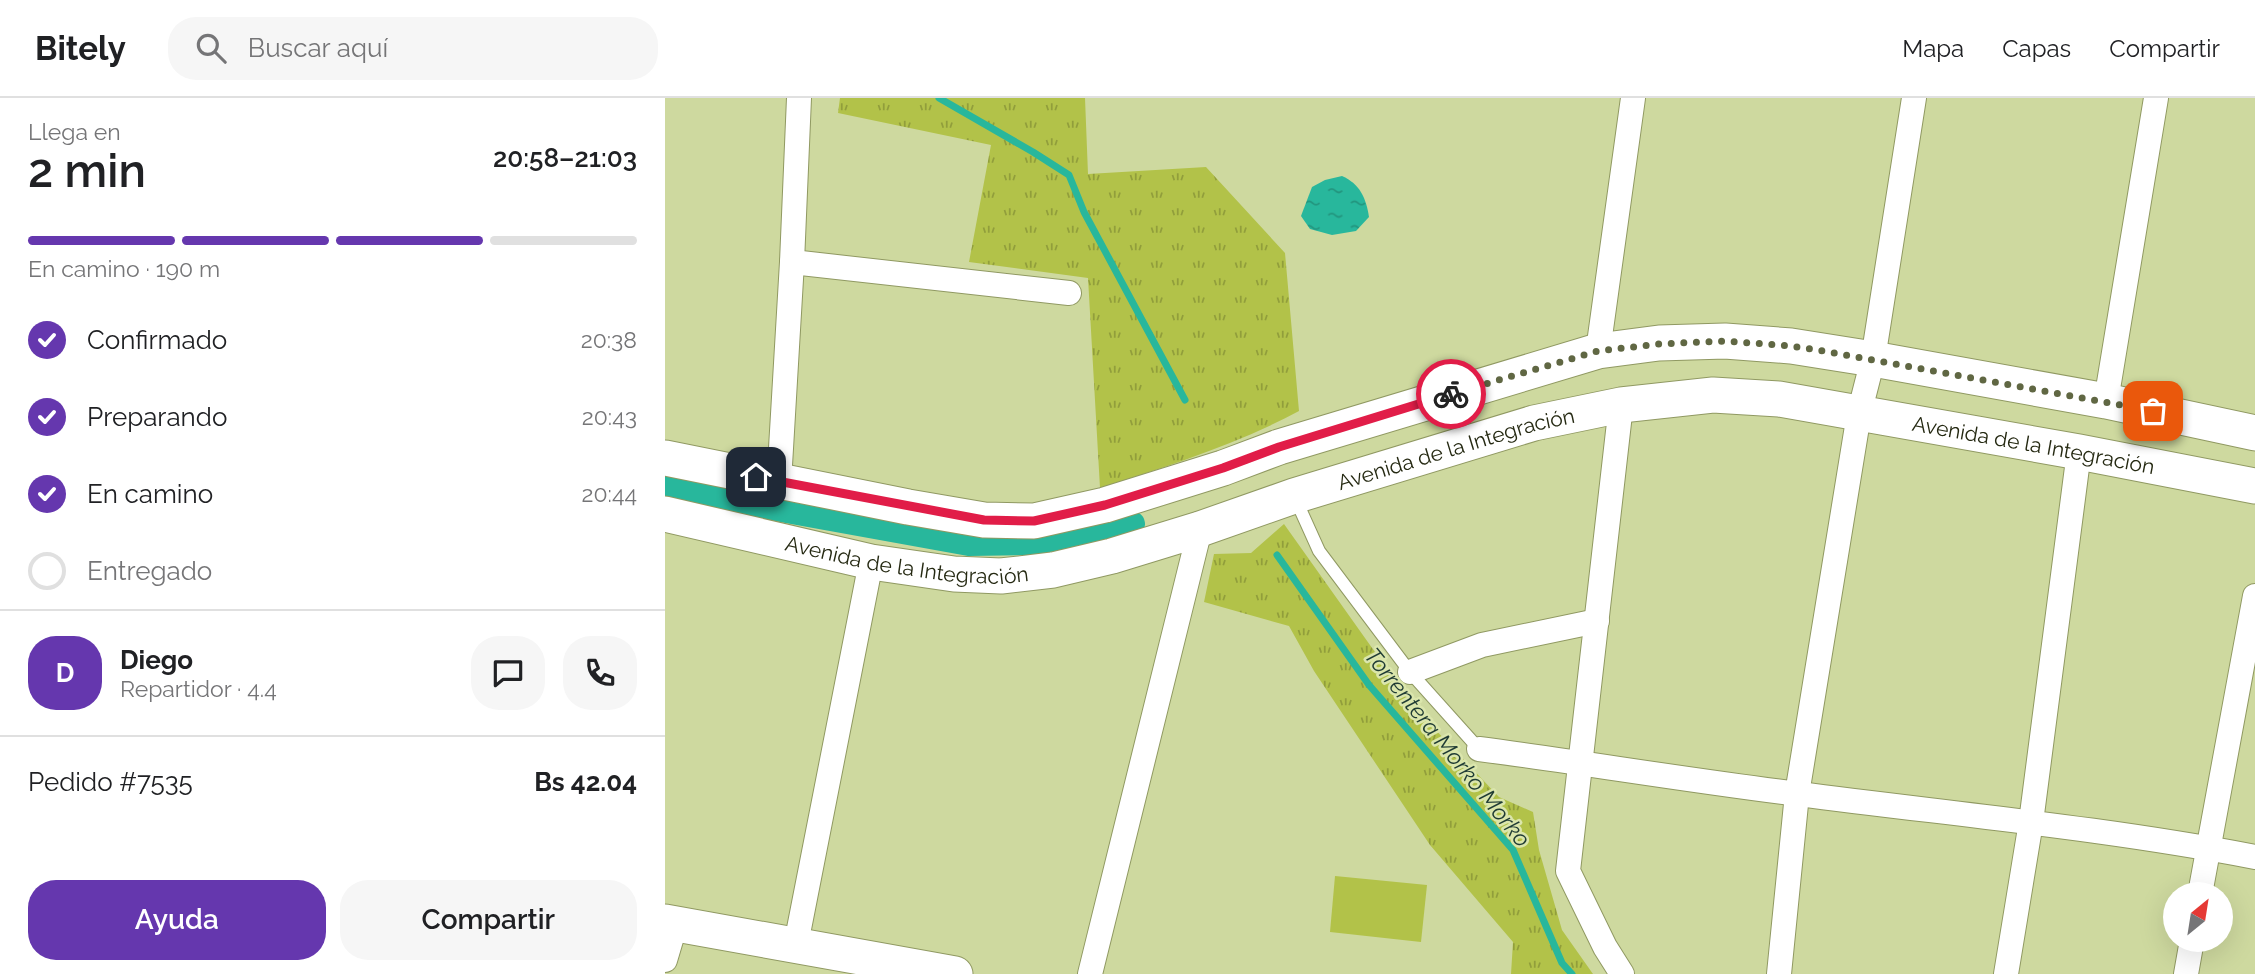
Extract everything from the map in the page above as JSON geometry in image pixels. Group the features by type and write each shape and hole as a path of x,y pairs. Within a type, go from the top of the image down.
{"main road":[{"path":"665,458 984,520 1034,521 1105,505 1223,468 1279,447 1598,351 1659,344 1725,341 1791,346 1873,359 2106,401 2255,433"},
{"name":"Avenida de la Integración","path":"666,521 871,562 954,574 1001,576 1053,570 1112,556 1294,496 1534,423 1621,405 1713,395 1779,399 2255,486"},
{"path":"1223,468 1245,513"},
{"path":"671,923 955,974"}],"street":[{"path":"779,482 799,98"},
{"path":"1598,351 1633,98"},
{"path":"1779,974 1797,794 1859,414 1873,359 1914,98"},
{"path":"2106,401 2156,98"},
{"path":"792,262 1069,293"},
{"path":"1621,405 1568,871 1605,947 1622,974"},
{"path":"2006,974 2031,822 2079,452"},
{"path":"1090,974 1200,529"},
{"path":"796,944 871,562"},
{"path":"2202,882 2255,596"},
{"path":"1410,672 1482,645 1597,621"},
{"path":"1479,749 1797,794 2031,822 2208,848 2255,858"},
{"path":"665,960 671,923"},
{"path":"2186,974 2190,952"}],"lane":[{"path":"1294,496 1319,551 1410,672 1479,749"}],"green space":[{"path":"840,98 1085,98 1088,174 1206,167 1285,253 1299,411 1226,445 1100,488 1088,278 969,262 991,145 838,113"},
{"path":"1284,524 1414,707 1499,797 1533,812 1539,850 1562,930 1593,974 1511,974 1513,942 1430,845 1314,671 1289,626 1204,602 1214,554 1251,553"},
{"path":"1335,876 1427,885 1421,942 1330,932"}],"water":[{"path":"1342,176 1361,192 1369,217 1356,231 1332,235 1310,229 1301,216 1312,187"}],"waterway":[{"name":"Torrentera Morko Morko","path":"939,98 1069,175 1084,212 1185,400"},
{"path":"665,488 969,543 1033,542 1132,524"},
{"name":"Torrentera Morko Morko","path":"1277,555 1369,685 1513,850 1562,963 1572,974"}],"way so far":[{"path":"1451,394 1598,351 1659,344 1725,341 1818,350 2153,411"}],"route":[{"path":"756,477 984,520 1034,521 1105,505 1451,394"}]}
